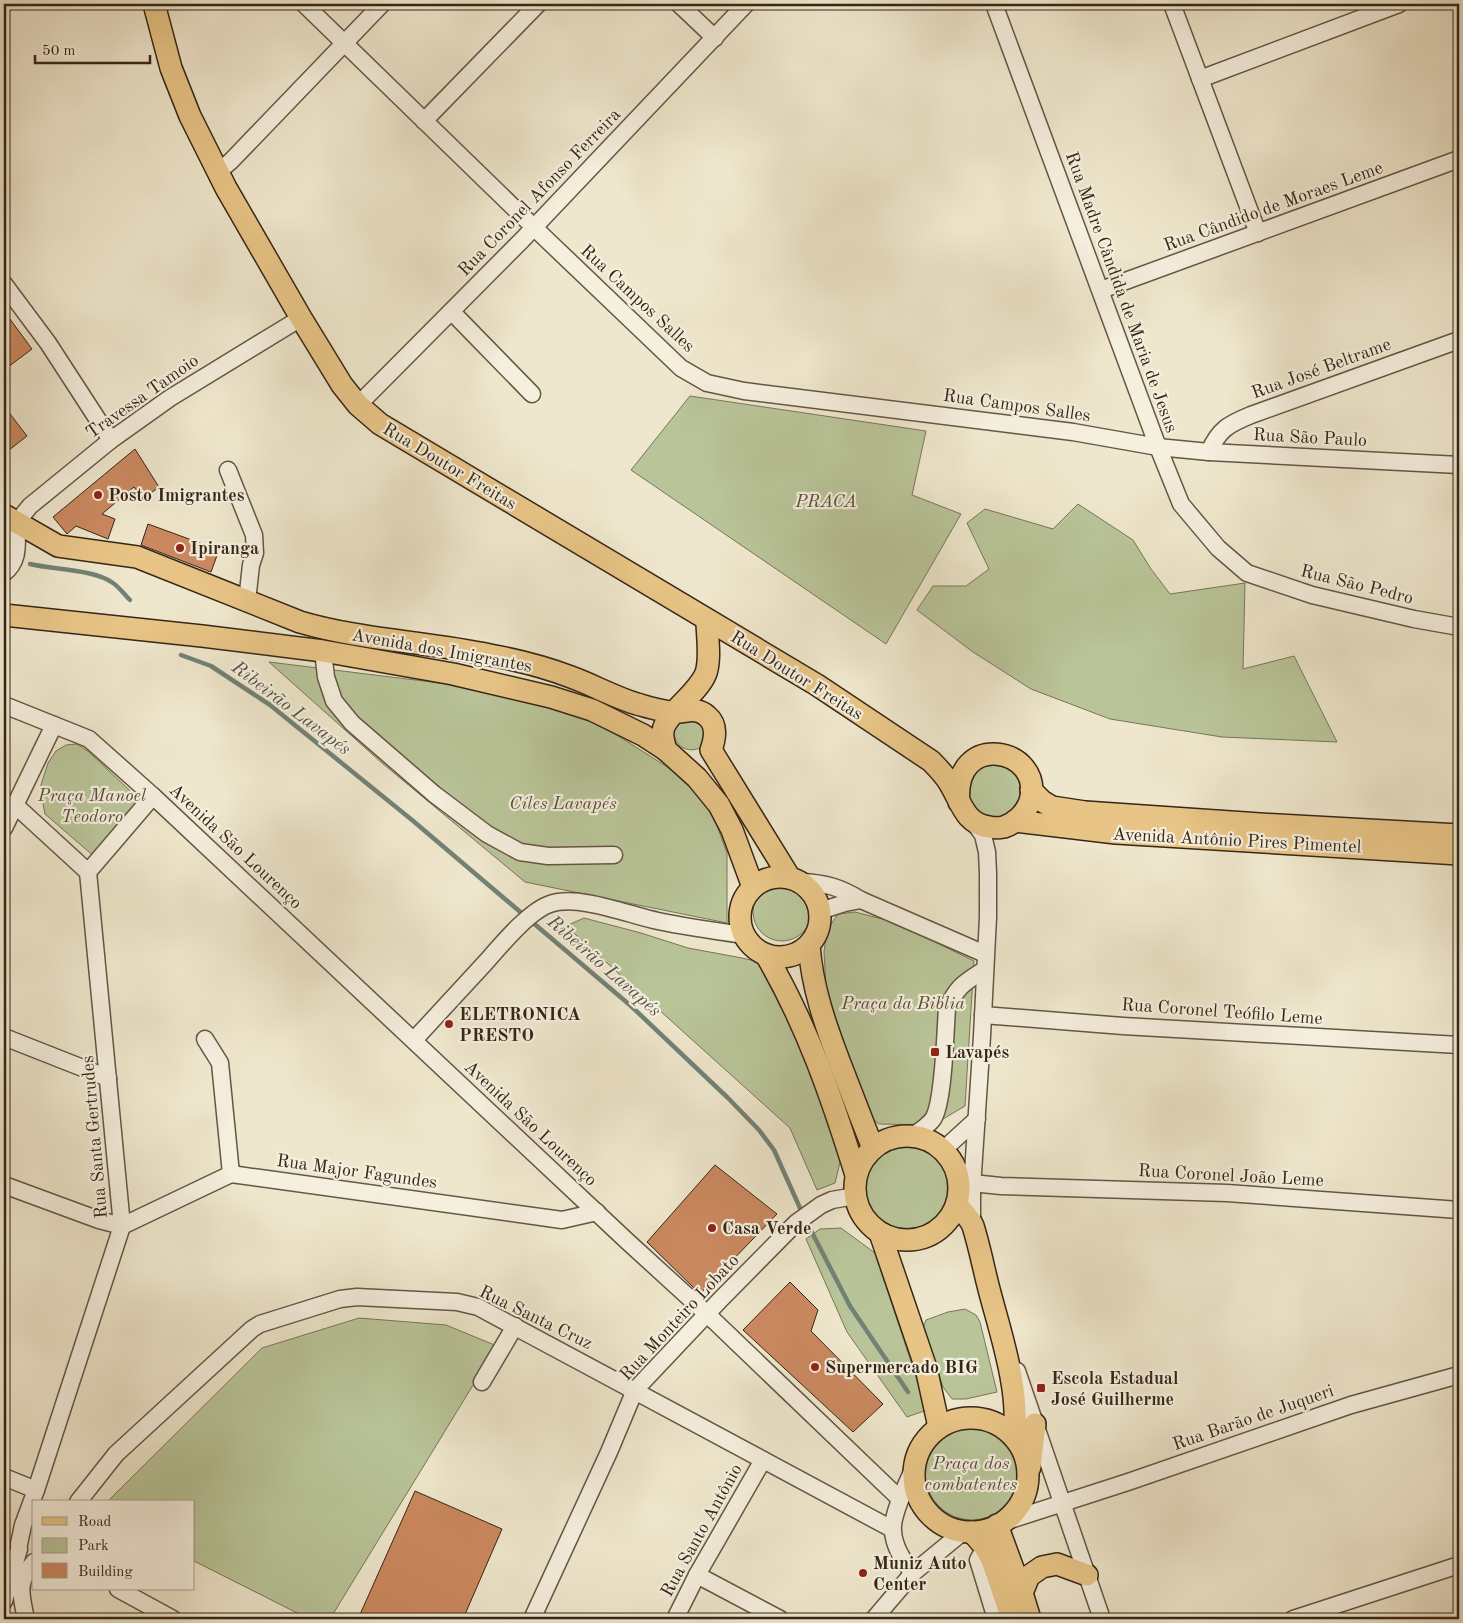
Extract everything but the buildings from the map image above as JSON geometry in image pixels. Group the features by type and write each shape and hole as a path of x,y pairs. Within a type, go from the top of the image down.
{"main road":[{"name":"Rua Doutor Freitas","path":"154,4 171,68 190,116 218,172 301,318 342,385 358,405 380,424 817,685 931,761 947,779 959,802"},
{"name":"Avenida dos Imigrantes","path":"11,519 52,544 137,557 300,622 326,630 490,654 542,667 636,703 675,712 686,710 698,711 707,716 714,726 715,739 711,750"},
{"name":"Avenida dos Imigrantes","path":"4,615 323,651 453,674 550,697 592,710 642,735 672,755 697,778 719,805 732,830 753,886"},
{"path":"707,620 709,660 706,673 700,685 667,720 662,740 672,755 690,762 702,759 711,750 795,880"},
{"path":"973,821 966,815 959,802 960,776 973,760 984,755 999,754 1012,758 1025,769 1030,781 1031,795 1028,808 1009,824"},
{"name":"Rua Doutor Freitas","path":"931,761 948,766 973,760"},
{"name":"Avenida Antônio Pires Pimentel","path":"1031,790 1042,801 1052,807 1085,812 1270,825 1459,835"},
{"name":"Avenida Antônio Pires Pimentel","path":"973,821 984,826 997,828 1009,824 1116,833 1459,854"},
{"path":"777,876 795,880 810,890 816,900 820,911 820,924 816,935 809,945 800,952 790,956 777,957 766,955 749,943 740,922 740,909 745,897 753,886 764,880 777,876"},
{"path":"809,945 810,967 818,1000 873,1148"},
{"path":"766,955 781,980 804,1029 833,1101 856,1175 855,1196 864,1218 880,1233 892,1239 906,1241 919,1239 931,1235 942,1227 951,1217 965,1194"},
{"path":"856,1175 863,1160 873,1148 886,1140 900,1136 912,1136 930,1141 947,1155 965,1194 1010,1372 1015,1411 1013,1436"},
{"path":"880,1233 926,1368 939,1428"},
{"path":"1012,1619 992,1560 974,1537 940,1523 927,1511 919,1497 915,1480 916,1463 920,1449 928,1437 939,1428 954,1420 972,1417 989,1420 1005,1428 1018,1441 1026,1457 1029,1475"},
{"path":"974,1537 1001,1524 1017,1509 1026,1493 1035,1424"},
{"path":"1001,1524 1030,1619"},
{"path":"1022,1593 1029,1576 1042,1567 1057,1564 1086,1575"}],"street":[{"name":"Rua Campos Salles","path":"304,4 681,368 707,383 744,391 1074,432 1158,447"},
{"path":"218,172 231,161 382,4"},
{"path":"424,121 538,4"},
{"path":"679,4 714,38"},
{"name":"Rua Coronel Afonso Ferreira","path":"358,405 452,312 746,4"},
{"name":"Rua Madre Cândida de Maria de Jesus","path":"994,4 1158,447 1181,504 1218,548 1247,573"},
{"path":"1172,4 1258,233"},
{"path":"1200,79 1399,4"},
{"name":"Rua Cândido de Moraes Leme","path":"1101,290 1459,159"},
{"path":"4,284 48,343 111,440"},
{"path":"452,312 532,394"},
{"name":"Travessa Tamoio","path":"11,519 30,506 111,440 170,398 301,318"},
{"name":"Rua José Beltrame","path":"1209,452 1215,438 1229,424 1459,340"},
{"name":"Rua São Paulo","path":"1158,447 1209,452 1459,464"},
{"path":"228,470 254,535 255,554 251,565 247,600"},
{"path":"4,573 11,567 17,552 18,543 11,519"},
{"name":"Rua São Pedro","path":"1247,573 1312,595 1414,619 1459,627"},
{"path":"323,651 326,677 334,701 352,723 434,794 487,834 520,852 548,856 614,855"},
{"name":"Avenida São Lourenço","path":"4,705 89,739 154,796 707,1314 900,1500"},
{"path":"4,828 54,725"},
{"path":"15,806 88,872 154,796"},
{"path":"965,1194 977,1119 988,916 987,852 983,835 973,821"},
{"path":"988,873 997,841 1009,824"},
{"name":"Rua Santa Gertrudes","path":"33,1500 122,1226 88,872"},
{"path":"795,880 828,884 847,891 861,900 985,954"},
{"path":"820,911 844,903 861,900"},
{"path":"414,1040 521,924 543,907 551,904 569,901 609,908 655,921 705,930 744,934"},
{"path":"912,1136 926,1128 934,1118 938,1108 947,1009 952,997 960,985 984,970"},
{"name":"Rua Coronel Teófilo Leme","path":"983,1015 1142,1027 1459,1045"},
{"path":"4,1037 108,1078"},
{"path":"4,1185 98,1220 122,1226 231,1174 220,1063 205,1039"},
{"path":"947,1155 977,1119"},
{"name":"Rua Major Fagundes","path":"231,1174 562,1220 597,1212"},
{"name":"Rua Coronel João Leme","path":"965,1194 1001,1186 1227,1193 1459,1210"},
{"name":"Rua Monteiro Lobato","path":"532,1619 609,1452 635,1390 796,1223 821,1205 832,1200 855,1196"},
{"name":"Rua Santa Cruz","path":"80,1500 116,1454 252,1329 260,1324 340,1299 356,1297 467,1304 478,1308 635,1390 892,1529"},
{"path":"482,1382 515,1326"},
{"path":"1004,1350 1014,1361 1102,1619"},
{"name":"Rua Barão de Juqueri","path":"1063,1503 1351,1404 1459,1375"},
{"name":"Rua Santo Antônio","path":"675,1619 697,1575 763,1460"},
{"path":"913,1573 904,1562 897,1548 892,1529 900,1500 916,1463"},
{"path":"4,1477 36,1490"},
{"name":"Rua Santa Gertrudes","path":"19,1547 23,1525 32,1502"},
{"path":"1001,1524 1063,1503"},
{"path":"28,1515 32,1531"},
{"path":"4,1601 19,1547 25,1537 32,1535"},
{"path":"874,1619 913,1573 974,1537 978,1560 996,1619"},
{"path":"19,1547 23,1557 32,1561"},
{"path":"25,1619 20,1592 21,1584 32,1564"},
{"path":"1293,1619 1459,1565"},
{"path":"697,1575 780,1619"},
{"path":"120,1590 173,1619"},
{"path":"4,1611 15,1611 25,1619"}],"green space":[{"name":"PRACA","path":"690,396 926,431 912,495 961,514 886,644 631,470"},
{"path":"1078,504 1133,540 1151,569 1170,594 1245,583 1243,669 1294,656 1337,742 1222,737 1110,719 1031,689 973,652 917,610 933,586 966,586 989,569 967,523 985,509 1053,529"},
{"name":"Cíles Lavapés","path":"269,662 505,691 601,725 680,775 712,812 727,853 727,923 525,882 382,763"},
{"path":"704,717 705,745 692,750 681,746 675,736 676,722"},
{"name":"Praça Manoel Teodoro","path":"77,744 89,752 143,803 96,858 45,814 40,788 48,763 56,751 66,745"},
{"path":"983,764 1009,766 1019,779 1021,794 1019,801 1012,811 1006,815 993,817 986,815 971,803 968,791 970,777"},
{"path":"776,883 788,883 803,891 811,906 811,918 803,933 788,941 776,941 761,933 753,918 753,906 761,891"},
{"name":"Praça da Biblia","path":"855,912 894,922 974,961 965,1106 933,1125 879,1124 866,1114 826,987 824,952 827,930 838,914"},
{"path":"584,918 688,948 759,962 793,1005 842,1154 835,1183 817,1190 790,1128 566,926"},
{"path":"907,1145 924,1149 938,1158 947,1172 951,1189 947,1206 938,1220 924,1229 907,1233 890,1229 876,1220 867,1206 863,1189 867,1172 876,1158 890,1149"},
{"path":"841,1228 875,1253 927,1410 907,1417 847,1332 806,1239 820,1229"},
{"path":"965,1309 976,1315 980,1322 997,1392 966,1399 952,1399 943,1387 923,1328 926,1320 948,1312"},
{"path":"359,1318 446,1325 497,1346 330,1619 309,1619 195,1562 195,1500 109,1500 262,1348"},
{"name":"Praça dos combatentes","path":"972,1426 990,1430 1005,1440 1015,1455 1019,1473 1015,1491 1005,1506 990,1516 972,1520 954,1516 939,1506 929,1491 925,1473 929,1455 939,1440 954,1430"}],"waterway":[{"name":"Ribeirão Lavapés","path":"30,564 85,572 105,578 130,600"},
{"name":"Ribeirão Lavapés","path":"181,655 211,666 270,705 412,820 631,1006 728,1098 759,1130 774,1150 804,1217 850,1306 908,1392"}],"place":[{"name":"Posto Imigrantes","path":"98,495"},
{"name":"Ipiranga","path":"180,548"},
{"name":"ELETRONICA PRESTO","path":"449,1024"},
{"name":"Lavapés","path":"935,1052"},
{"name":"Casa Verde","path":"712,1228"},
{"name":"Supermercado BIG","path":"815,1367"},
{"name":"Escola Estadual José Guilherme","path":"1041,1388"},
{"name":"Muniz Auto Center","path":"863,1573"}]}
